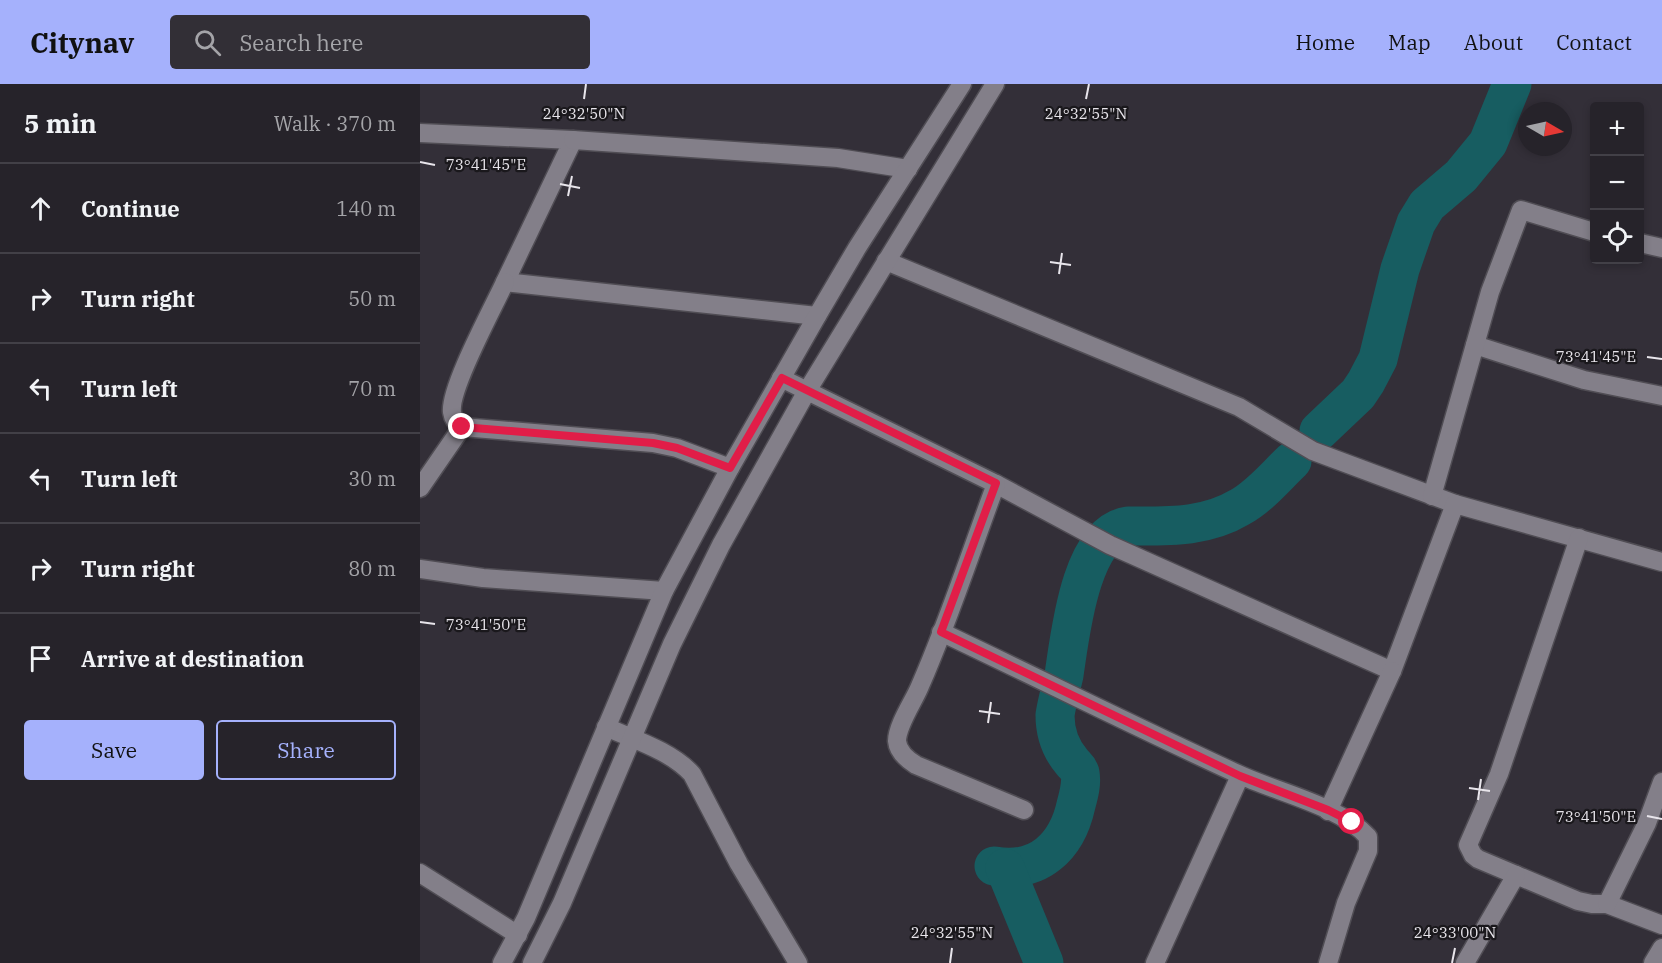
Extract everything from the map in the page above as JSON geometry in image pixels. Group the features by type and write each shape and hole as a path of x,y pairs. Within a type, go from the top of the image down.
{"street":[{"path":"502,963 518,935 664,591 730,468 817,316 857,248 962,84"},
{"path":"532,963 562,903 672,644 721,545 807,391 994,84"},
{"path":"420,133 573,140 838,158 908,169"},
{"path":"573,140 455,390 452,412 457,423 462,427 653,443 677,448 730,468"},
{"path":"1432,496 1498,268 1521,210 1590,231"},
{"path":"1644,244 1662,248"},
{"path":"886,261 1239,407 1313,451 1455,504 1662,562"},
{"path":"505,282 817,316"},
{"path":"1475,345 1584,380 1662,396"},
{"path":"782,378 996,483 1110,545 1392,671"},
{"path":"420,488 462,427"},
{"path":"996,483 921,685 897,741 906,759 916,765 1024,810"},
{"path":"1328,810 1392,671 1455,504"},
{"path":"1579,538 1500,774 1469,840 1470,850 1478,859 1578,901 1607,904 1662,925"},
{"path":"420,569 483,578 664,591"},
{"path":"941,632 1240,776 1328,810 1361,829 1368,837 1369,844 1346,903 1328,963"},
{"path":"606,727 672,757 692,774 739,864 798,963"},
{"path":"1155,963 1240,776"},
{"path":"1607,904 1647,823 1662,782"},
{"path":"420,873 518,935"},
{"path":"1465,963 1516,875"},
{"path":"1653,963 1662,948"}],"waterway":[{"path":"1319,431 1358,394 1366,382 1378,359 1400,269 1416,223 1427,205 1461,176 1488,143 1512,84"},
{"path":"994,866 1025,866 1049,854 1066,833 1072,820 1080,789 1080,773 1061,746 1055,715 1080,588 1088,566 1099,547 1112,533 1128,526 1186,524 1227,514 1268,486 1292,461"},
{"path":"1005,868 1044,963"}],"route":[{"path":"462,427 653,443 677,448 730,468 782,378 996,483 941,632 1240,776 1328,810 1352,822"}]}
